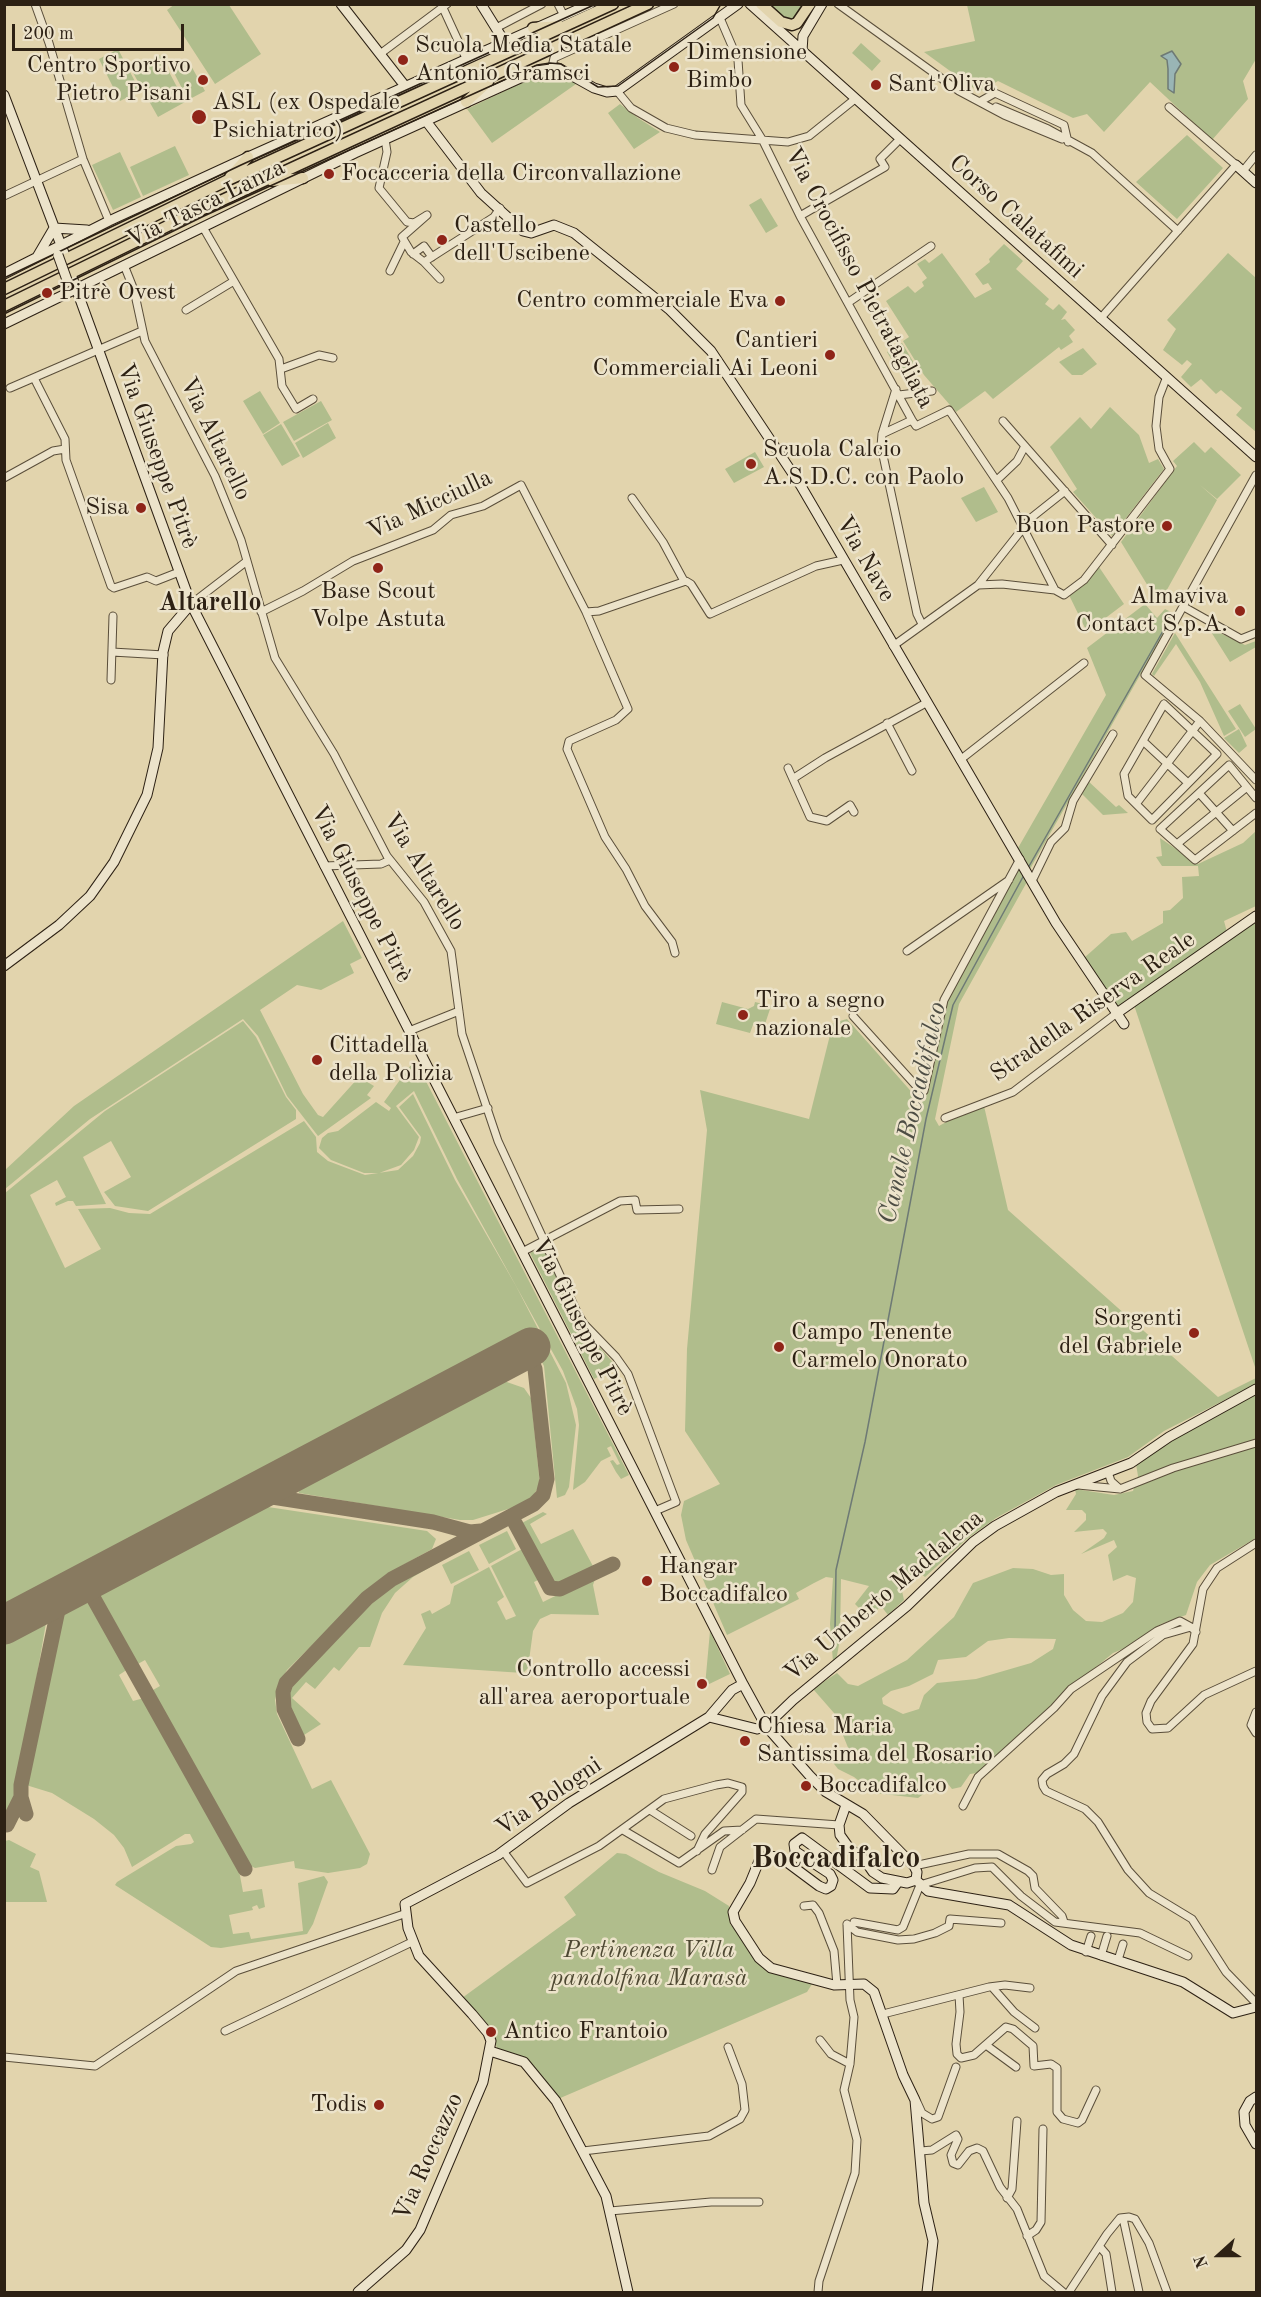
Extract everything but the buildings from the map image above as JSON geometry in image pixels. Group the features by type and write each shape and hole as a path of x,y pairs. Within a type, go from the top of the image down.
{"main road":[{"path":"533,28 566,20 613,4"},
{"path":"4,306 262,181 648,4"},
{"path":"761,4 781,22 792,25 797,23 810,4"},
{"path":"4,289 566,20"},
{"path":"466,102 497,74"},
{"path":"228,180 248,157"},
{"path":"262,181 303,178"}],"street":[{"path":"35,4 49,43 83,159 109,221"},
{"path":"341,4 405,86"},
{"path":"481,4 504,41"},
{"path":"496,28 542,4"},
{"path":"558,4 566,20 591,4"},
{"path":"674,4 554,58 552,67 566,70 600,90 617,91 738,4"},
{"path":"716,20 722,4"},
{"name":"Corso Calatafimi","path":"750,4 1166,378 1255,452"},
{"path":"801,51 801,43 808,26 822,4"},
{"path":"838,4 959,91 988,105 1006,110 1092,153 1178,231"},
{"path":"380,54 445,6 466,58"},
{"name":"Via Crocifisso Pietratagliata","path":"716,20 738,60 741,76 741,105 912,420 916,426 949,410 972,447 997,480 1055,590"},
{"path":"778,30 789,33 808,26"},
{"path":"4,273 37,257 59,250 109,221 533,28"},
{"name":"Via Tasca Lanza","path":"4,324 204,229 385,139 536,71 552,67"},
{"path":"617,91 631,108 666,129 695,135 788,142 809,136 855,99"},
{"path":"981,101 995,93 1064,124 1065,141"},
{"name":"Via Giuseppe Pitrè","path":"4,95 54,228 59,250 76,289 191,604 743,1684 766,1726 810,1776 826,1792 863,1814 914,1866"},
{"path":"1169,107 1257,183"},
{"name":"Via Nave","path":"426,121 481,193 527,233 554,225 574,233 654,297 701,339 785,461 1056,923 1124,1024"},
{"path":"385,139 387,152 378,181 379,188 407,222 428,217 402,237 413,254 440,279"},
{"path":"800,216 885,167 880,159 900,139"},
{"path":"1100,319 1178,231 1240,168 1257,155"},
{"path":"4,196 83,159"},
{"path":"424,262 494,217 500,208"},
{"path":"37,257 54,228 89,231"},
{"path":"204,229 279,359 282,386 296,409 313,399"},
{"path":"390,271 404,242"},
{"path":"413,254 424,246 432,257"},
{"path":"849,302 931,246"},
{"name":"Via Altarello","path":"124,266 134,290 142,331 215,476 247,561 275,658 334,754 390,860 424,902 451,951 462,1034 498,1141 584,1324 616,1357 628,1374 676,1502 655,1511"},
{"path":"63,296 69,286 70,278"},
{"path":"186,310 234,280"},
{"path":"10,388 142,331"},
{"path":"280,369 319,355 333,358"},
{"path":"34,378 65,439 66,460 112,587 147,577 156,581 179,572"},
{"path":"978,585 1002,584 1055,590 1064,595 1084,580 1170,469 1159,449 1156,426 1159,397 1166,378"},
{"path":"922,624 881,446 882,434 897,392 932,391"},
{"path":"882,434 912,420"},
{"path":"1003,421 1112,545"},
{"path":"997,480 1017,461 1025,446"},
{"path":"4,478 53,451 65,449"},
{"path":"1177,844 1257,782 1200,721 1146,678 1147,672 1257,475"},
{"name":"Via Micciulla","path":"261,612 303,591 353,561 426,533 440,526 451,515 483,506 520,485 586,612 628,709 616,720 569,741 567,749 605,837 626,869 645,906 672,942 675,953"},
{"path":"893,646 978,585 1031,518 1065,491"},
{"path":"632,498 663,542 684,582"},
{"path":"586,612 599,610 684,582 691,584 710,614 816,566 843,560"},
{"path":"4,966 59,925 90,896 114,862 147,795 158,748 164,655 168,631 191,604 247,561"},
{"path":"1184,607 1241,639 1257,633"},
{"path":"111,680 113,616"},
{"path":"112,652 164,655"},
{"path":"960,760 1084,663"},
{"path":"794,778 887,723 926,703"},
{"path":"1164,704 1192,730 1217,754 1152,820 1128,796 1124,774 1164,704"},
{"path":"1136,804 1200,721"},
{"path":"887,723 912,771"},
{"path":"1031,879 1051,842 1065,828 1071,806 1113,734"},
{"path":"1143,741 1188,783"},
{"path":"1257,798 1228,765 1160,829 1195,860 1257,813"},
{"path":"788,768 810,817 814,820 827,821 850,806 854,812"},
{"path":"1199,793 1233,831"},
{"path":"324,866 381,864 390,860"},
{"path":"853,1016 918,1088 924,1091 944,1000 1009,879 1022,862"},
{"path":"907,951 1009,879"},
{"name":"Stradella Riserva Reale","path":"945,1118 998,1100 1051,1065 1117,1013 1257,916"},
{"path":"409,1031 459,1011"},
{"path":"453,1118 488,1108"},
{"path":"522,1252 620,1201 635,1200 637,1210 680,1209"},
{"name":"Via Umberto Maddalena","path":"766,1726 793,1700 907,1606 973,1542 1008,1517 1075,1484 1131,1463 1169,1437 1257,1389"},
{"path":"1075,1484 1120,1489 1173,1468 1257,1443"},
{"path":"1104,1474 1107,1488"},
{"path":"1104,1474 1120,1489"},
{"path":"1257,1543 1217,1568 1203,1589 1191,1650 1165,1681 1146,1713 1152,1730 1168,1728 1204,1695 1257,1671"},
{"path":"963,1806 978,1777 1054,1708 1071,1689 1157,1631 1180,1621 1194,1629"},
{"path":"918,1882 928,1892 1009,1905 1071,1945 1086,1952 1118,1960 1182,1982 1233,2013 1257,2005 1226,1972 1192,1919 1149,1893 1128,1870 1098,1822 1085,1809 1046,1791 1042,1786 1042,1780 1047,1774 1065,1764 1074,1754 1101,1696 1127,1662 1163,1635 1194,1629"},
{"name":"Via Bologni","path":"404,1914 407,1902 478,1867 503,1851 569,1803 709,1717 732,1690 743,1684"},
{"path":"1257,1712 1251,1725 1257,1733"},
{"path":"709,1717 757,1729 766,1726"},
{"path":"503,1851 527,1883 581,1856 623,1830 664,1798 728,1783 742,1787 742,1792 705,1834 697,1851"},
{"path":"846,1805 839,1825 844,1842 864,1859 873,1872 882,1878 912,1883 975,1868 992,1867 1022,1896 1055,1922 1140,1934 1188,1956"},
{"path":"650,1810 691,1836"},
{"path":"712,1870 720,1847 756,1819 839,1825"},
{"path":"623,1830 679,1863 724,1831 742,1830"},
{"path":"898,1882 893,1889 870,1888 802,1838 794,1844 795,1851 830,1874 833,1883 829,1888 819,1886 780,1857 767,1856 759,1861 750,1883 734,1908 735,1922 759,1958 771,1968 837,1985 864,1984 874,1992 903,2075 922,2114 932,2119 938,2117 956,2067"},
{"path":"851,1923 898,1930 903,1927 918,1882 914,1866 969,1854 998,1854 1033,1876 1035,1888 1062,1916 1064,1923"},
{"path":"804,1906 813,1905 819,1913 834,1951 837,1985"},
{"path":"4,2057 95,2066 236,1971 404,1914 412,1942 419,1956 488,2033 490,2051 524,2062 556,2101 606,2196 628,2292"},
{"path":"851,1923 857,1932 898,1940 920,1938 940,1930 949,1926 950,1919 1001,1923"},
{"path":"818,2292 819,2282 855,2173 857,2140 844,2090 850,2064 854,2017 850,1985 851,1923"},
{"path":"1086,1952 1091,1936"},
{"path":"1101,1956 1107,1936"},
{"path":"225,2031 412,1942"},
{"path":"1118,1960 1123,1944"},
{"path":"883,2014 992,1987 1005,1985 1030,1988"},
{"path":"992,1987 1014,2012 1035,2028"},
{"path":"959,1995 957,2054 966,2059 1006,2027 1013,2029 1033,2046 1034,2066 1051,2064 1057,2067 1057,2112 1063,2119 1078,2123 1082,2120 1096,2090"},
{"path":"820,2040 831,2054 850,2064"},
{"path":"986,2045 1016,2067"},
{"path":"583,2151 709,2136 740,2119 746,2110 742,2084 728,2047"},
{"name":"Via Roccazzo","path":"358,2292 406,2250 420,2230 483,2082 490,2051"},
{"path":"1257,2097 1250,2102 1244,2112 1245,2125 1257,2144"},
{"path":"915,2100 924,2203 933,2241 927,2292"},
{"path":"1007,2198 1012,2189 1017,2121"},
{"path":"1027,2235 1036,2230 1041,2222 1043,2129"},
{"path":"921,2151 932,2150 956,2135 958,2139 951,2155 953,2163 958,2165 969,2151 977,2148 983,2151 1007,2198 1017,2210 1044,2276 1063,2292"},
{"path":"610,2211 711,2202 759,2202"},
{"path":"1123,2218 1138,2292"},
{"path":"1069,2292 1107,2234 1123,2218 1135,2219 1140,2226 1167,2292"},
{"path":"1100,2247 1107,2254 1112,2292"}],"green space":[{"path":"175,4 229,5 261,54 215,84 167,10"},
{"path":"769,5 806,5 793,21 787,20"},
{"path":"967,5 1256,5 1256,59 1243,81 1248,99 1212,140 1150,82 1104,132 1087,114 1073,118 998,81 979,92 924,52 975,41"},
{"path":"861,43 881,61 872,71 852,53"},
{"path":"118,49 140,91 120,101 99,59"},
{"path":"160,55 185,102 158,117 132,71"},
{"path":"189,62 205,91 188,100 173,71"},
{"path":"543,73 563,75 576,84 492,143 467,109"},
{"path":"620,104 660,132 634,149 608,113"},
{"path":"1187,135 1223,168 1177,219 1136,182"},
{"path":"175,146 189,175 143,196 130,167"},
{"path":"120,152 141,197 113,210 92,165"},
{"path":"761,198 778,226 766,233 749,205"},
{"path":"1004,244 1023,261 1016,269 1049,299 1045,304 1053,310 1059,304 1067,312 1061,320 1065,319 1075,330 1069,336 1073,342 1061,350 1059,347 993,399 985,391 956,412 924,375 903,341 909,337 886,301 908,286 915,293 924,286 922,282 927,278 917,264 925,259 929,263 942,253 975,298 992,289 988,283 983,285 975,274 990,262 989,259"},
{"path":"1228,253 1256,278 1256,432 1236,415 1242,408 1221,390 1216,394 1201,379 1191,387 1181,377 1192,364 1187,360 1182,365 1163,350 1176,329 1167,320"},
{"path":"902,343 920,373 905,382 887,352"},
{"path":"1083,348 1097,364 1082,375 1072,375 1059,362"},
{"path":"260,391 280,423 263,434 243,401"},
{"path":"321,401 332,420 294,441 283,422"},
{"path":"1110,407 1139,435 1149,463 1158,459 1164,469 1112,536 1073,492 1077,489 1050,447 1080,417 1091,429"},
{"path":"328,423 336,438 303,458 295,443"},
{"path":"281,424 300,456 282,466 263,435"},
{"name":"Buon Pastore","path":"1194,442 1205,453 1211,447 1241,475 1217,499 1200,485 1217,500 1159,604 1121,542 1177,466 1173,461"},
{"path":"755,452 764,467 734,483 725,469"},
{"path":"984,487 998,512 976,522 961,498"},
{"path":"1099,567 1124,604 1087,632 1069,595 1083,586"},
{"path":"1145,604 1157,618 1165,609 1173,613 1168,626 1030,869 1018,848 1106,695 1087,648"},
{"path":"1208,627 1245,645 1256,641 1256,647 1230,662"},
{"path":"1175,633 1236,729 1224,736 1200,682 1176,644 1154,676 1152,674"},
{"path":"1240,704 1256,729 1245,737 1228,711"},
{"path":"1239,729 1247,746 1239,753 1224,738"},
{"path":"1087,780 1116,807 1119,805 1128,813 1103,815 1080,792"},
{"path":"1256,831 1256,906 1224,921 1227,932 1118,1008 1084,958 1111,934 1126,932 1132,941 1163,923 1163,911 1170,910 1183,898 1182,877 1199,876 1198,866 1162,866 1156,857 1162,856 1160,838 1198,864 1243,843"},
{"path":"1020,867 1028,880 959,1004 935,1119 939,1126 966,1111 984,1106 1008,1210 1218,1397 1256,1378 1256,1384 1164,1431 1128,1457 1056,1485 996,1518 968,1538 925,1577 920,1573 902,1591 904,1600 888,1615 881,1606 869,1618 855,1604 869,1586 841,1579 840,1639 836,1661 833,1662 830,1624 833,1578 826,1577 814,1583 796,1593 799,1599 727,1635 686,1540 681,1515 684,1501 720,1484 685,1431 687,1349 707,1130 700,1090 809,1119 833,1023 847,1019 916,1097 925,1101 946,1004"},
{"path":"1256,919 1256,1370 1134,1005"},
{"path":"343,921 362,958 350,964 354,973 321,990 297,985 260,1010 303,1094 318,1115 323,1117 359,1077 374,1086 367,1095 371,1098 318,1136 287,1096 258,1036 243,1019 90,1119 5,1189 5,1170 74,1106"},
{"name":"Tiro a segno nazionale","path":"722,1002 748,1009 754,1006 755,1002 771,1006 765,1024 754,1022 750,1033 716,1024"},
{"path":"243,1021 256,1037 286,1097 296,1110 296,1119 148,1211 115,1206 104,1192 131,1177 111,1141 83,1157 106,1204 76,1206 73,1201 68,1201 56,1206 55,1203 66,1197 57,1180 30,1195 65,1268 101,1249 78,1209 110,1208 129,1213 150,1214 304,1121 316,1137 317,1152 328,1161 365,1175 398,1170 413,1156 420,1143 421,1137 399,1107 413,1094 455,1180 516,1286 566,1383 576,1425 569,1487 565,1495 557,1498 544,1366 525,1330 5,1606 5,1193 105,1111"},
{"path":"413,1062 416,1062 629,1475 621,1479 616,1472 610,1461 613,1460 617,1465 620,1464 611,1446 607,1448 611,1456 601,1461 585,1482 573,1490 579,1425 577,1409 563,1371 457,1179 414,1091 396,1106 419,1137 414,1150 401,1165 379,1173 364,1173 331,1160 319,1148 322,1138 328,1133 338,1131 376,1102 389,1111 391,1108 384,1102"},
{"path":"543,1246 580,1325 617,1367 594,1379 530,1253"},
{"path":"501,1380 524,1388 531,1398 540,1485 531,1499 521,1505 473,1520 460,1520 299,1493 298,1488"},
{"path":"1256,1394 1256,1538 1210,1565 1197,1582 1186,1615 1161,1624 1125,1648 1113,1653 1084,1677 1070,1685 1057,1701 991,1761 977,1773 970,1774 961,1787 952,1789 944,1779 918,1798 875,1793 854,1777 838,1769 831,1760 849,1750 834,1713 813,1689 837,1673 848,1684 858,1686 907,1660 954,1617 973,1583 1013,1568 1033,1569 1051,1575 1064,1574 1064,1595 1073,1610 1086,1621 1102,1622 1123,1613 1133,1602 1136,1578 1127,1575 1113,1581 1108,1555 1117,1547 1114,1540 1081,1554 1104,1538 1107,1533 1103,1529 1074,1532 1086,1520 1086,1514 1082,1510 1066,1510 1076,1494 1075,1489 1114,1495 1133,1491 1138,1476 1136,1464 1191,1429","holes":["1009,1638 1056,1639 1053,1649 1031,1663 976,1679 937,1683 924,1695 919,1709 903,1714 883,1704 882,1698 891,1691 909,1686 933,1674 938,1660 966,1657 988,1641"]},
{"path":"268,1507 427,1531 436,1539 432,1549 396,1569 363,1595 287,1670 275,1700 277,1714 312,1789 331,1780 370,1854 367,1864 360,1868 328,1873 295,1868 294,1861 255,1868 247,1864 152,1695 153,1690 160,1686 145,1660 136,1665 98,1597 101,1593 254,1511"},
{"path":"543,1512 547,1514 530,1524 541,1544 573,1529 594,1568 593,1572 562,1587 550,1584 518,1525"},
{"path":"507,1531 516,1549 489,1564 479,1545"},
{"path":"524,1548 540,1579 534,1582 543,1602 596,1576 593,1585 599,1615 551,1614 540,1619 533,1631 528,1668 523,1673 403,1665 426,1628 421,1614 430,1610 432,1614 450,1604 454,1586 489,1567 504,1597 497,1602 506,1620 516,1616 491,1566"},
{"path":"454,1550 455,1553 413,1577 395,1593 382,1613 370,1647 359,1647 339,1671 334,1667 315,1689 306,1682 292,1698 321,1724 304,1735 299,1733 285,1703 287,1690 299,1674 379,1592"},
{"path":"469,1551 479,1570 451,1584 442,1565"},
{"path":"85,1601 92,1605 128,1669 119,1675 133,1701 144,1698 238,1865 243,1892 262,1889 265,1907 259,1909 257,1905 252,1907 253,1910 229,1915 233,1934 249,1932 251,1939 303,1931 298,1883 324,1876 328,1882 313,1924 307,1934 221,1948 211,1947 115,1885 176,1846 194,1842 190,1834 185,1834 132,1867 124,1848 114,1835 94,1819 52,1793 26,1785 58,1619 62,1613"},
{"path":"46,1623 15,1802 5,1821 5,1644"},
{"path":"710,1631 730,1674 705,1686"},
{"path":"9,1840 36,1854 30,1867 39,1871 47,1902 5,1902 5,1841"},
{"name":"Pertinenza Villa pandolfina Marasà","path":"617,1853 626,1854 659,1872 705,1891 729,1906 730,1924 742,1935 766,1971 812,1984 807,1992 558,2099 536,2071 498,2051 490,2028 462,1998 576,1915 564,1897"}],"water":[{"path":"1172,51 1181,64 1175,74 1174,93 1168,89 1167,60 1161,56"}],"waterway":[{"name":"Canale Boccadifalco","path":"1028,868 1167,624 1169,616"},
{"name":"Canale Boccadifalco","path":"835,1630 836,1570 865,1442 926,1119 953,1005 1024,875"}],"taxiway":[{"path":"298,1739 284,1709 283,1692 286,1683 367,1598 392,1579 534,1504 543,1495 547,1479 535,1369 527,1349"},
{"path":"253,1494 433,1522 470,1532 481,1531"},
{"path":"515,1523 550,1588 560,1589 613,1564"},
{"path":"85,1583 245,1869"},
{"path":"26,1814 21,1797 21,1785 61,1596"},
{"path":"7,1825 21,1797"}],"runway":[{"path":"4,1625 531,1347"}],"tram line":[{"path":"4,278 241,165 596,4"},
{"path":"4,314 204,216 537,65 561,64 598,87 618,86 713,18 721,4"}],"place":[{"name":"Scuola Media Statale Antonio Gramsci","path":"403,60"},
{"name":"Dimensione Bimbo","path":"674,67"},
{"name":"Centro Sportivo Pietro Pisani","path":"203,80"},
{"name":"Sant'Oliva","path":"876,85"},
{"name":"ASL (ex Ospedale Psichiatrico)","path":"199,117"},
{"name":"Focacceria della Circonvallazione","path":"329,174"},
{"name":"Castello dell'Uscibene","path":"442,240"},
{"name":"Pitrè Ovest","path":"47,293"},
{"name":"Centro commerciale Eva","path":"780,301"},
{"name":"Cantieri Commerciali Ai Leoni","path":"830,355"},
{"name":"Scuola Calcio A.S.D.C. con Paolo","path":"751,464"},
{"name":"Sisa","path":"141,508"},
{"name":"Buon Pastore","path":"1167,526"},
{"name":"Base Scout Volpe Astuta","path":"378,568"},
{"name":"Almaviva Contact S.p.A.","path":"1240,611"},
{"name":"Tiro a segno nazionale","path":"743,1015"},
{"name":"Cittadella della Polizia","path":"317,1060"},
{"name":"Sorgenti del Gabriele","path":"1194,1333"},
{"name":"Campo Tenente Carmelo Onorato","path":"779,1347"},
{"name":"Hangar Boccadifalco","path":"647,1581"},
{"name":"Controllo accessi all'area aeroportuale","path":"702,1684"},
{"name":"Chiesa Maria Santissima del Rosario","path":"745,1741"},
{"name":"Boccadifalco","path":"806,1786"},
{"name":"Antico Frantoio","path":"491,2032"},
{"name":"Todis","path":"379,2105"}],"district":[{"name":"Altarello","path":"210,603"},
{"name":"Boccadifalco","path":"836,1859"}]}
